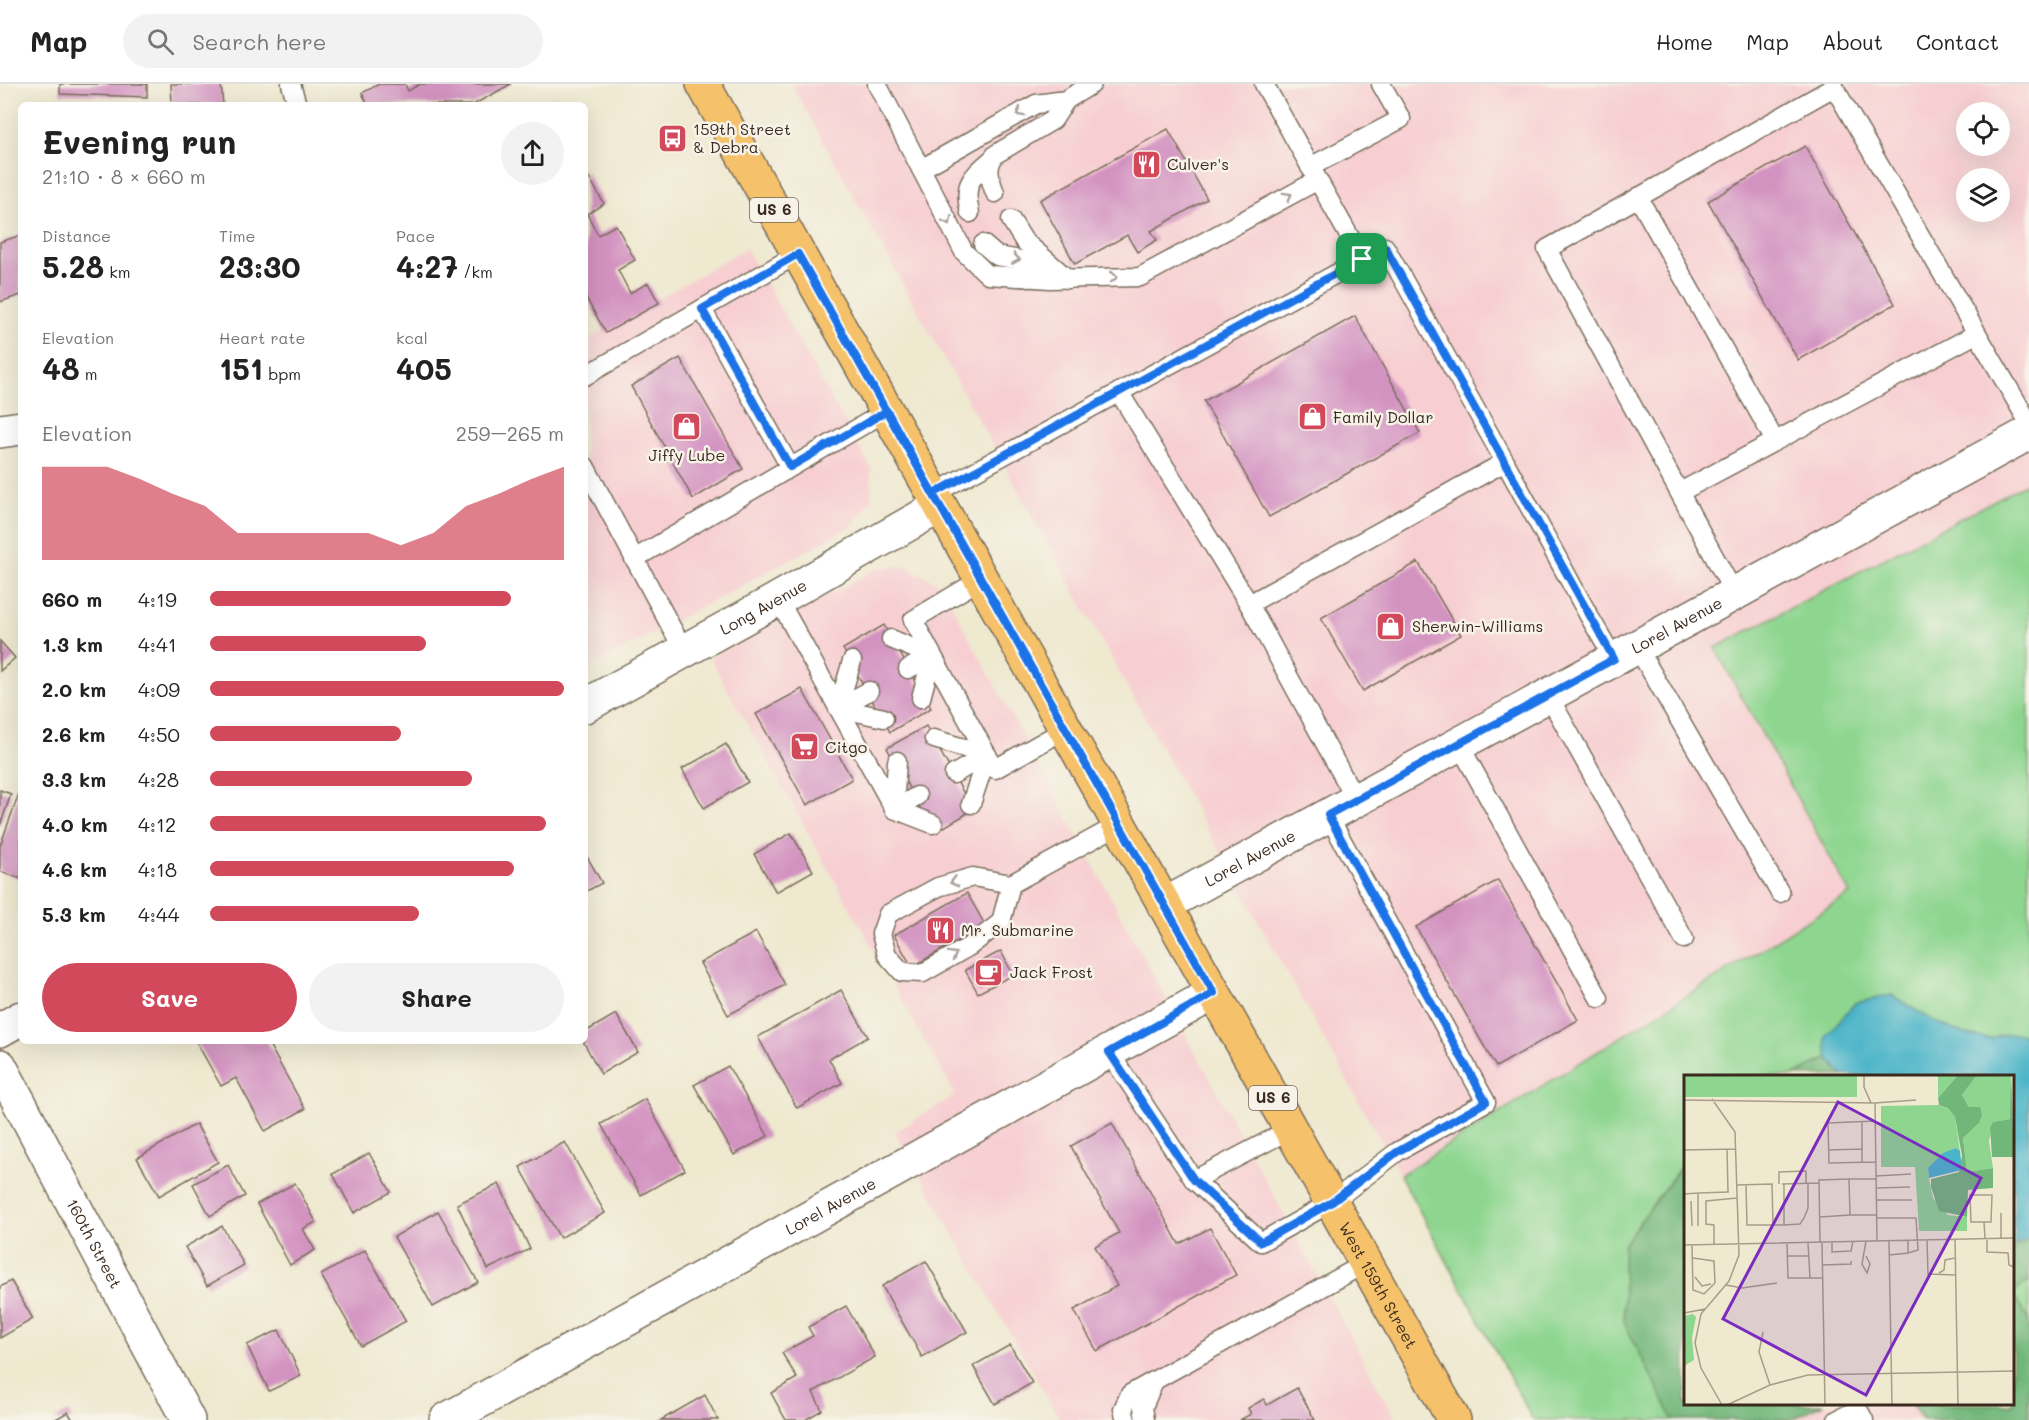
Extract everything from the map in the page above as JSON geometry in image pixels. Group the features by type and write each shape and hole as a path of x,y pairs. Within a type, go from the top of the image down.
{"main road":[{"name":"West 159th Street","path":"703,84 1454,1420"}],"street":[{"path":"0,431 18,428"},
{"name":"Lorel Avenue","path":"1164,905 2029,433"},
{"name":"Long Avenue","path":"588,704 778,599 937,500"},
{"name":"Lorel Avenue","path":"446,1420 1214,993"},
{"path":"0,1030 18,1020"},
{"name":"160th Street","path":"0,1066 189,1420"}],"lane":[{"path":"291,84 296,102"},
{"path":"877,84 964,252 988,276 1068,279 1140,277 1401,119 1381,84"},
{"path":"921,169 1036,104 1066,100 1092,84"},
{"path":"1264,84 1362,259"},
{"path":"1734,593 1547,249 1834,87 2029,423"},
{"path":"970,213 966,198 971,177 996,154 1053,120 1066,100"},
{"path":"991,160 989,176 995,193"},
{"path":"1638,197 1775,441"},
{"path":"1011,220 1024,241 1068,279"},
{"path":"983,244 997,256 1053,266"},
{"path":"937,500 1119,392 1385,247 1589,616 1626,653 1780,893"},
{"path":"588,374 798,254"},
{"path":"702,309 790,467"},
{"path":"1680,492 1976,334"},
{"path":"1109,1052 1194,1180 1261,1242 1332,1202 1397,1152 1486,1102 1342,808 1249,604 1119,392"},
{"path":"634,559 887,411"},
{"path":"1249,604 1505,462"},
{"path":"588,472 684,651"},
{"path":"981,579 913,620 987,755 995,769 1066,729"},
{"path":"778,599 894,809 933,824"},
{"path":"891,639 932,656"},
{"path":"908,669 932,656"},
{"path":"921,698 932,656"},
{"path":"838,708 852,661"},
{"path":"838,708 869,691"},
{"path":"1548,695 1684,939"},
{"path":"838,708 884,718"},
{"path":"934,739 987,755"},
{"path":"1460,744 1599,998"},
{"path":"954,774 987,755"},
{"path":"971,804 987,755"},
{"path":"894,809 897,761"},
{"path":"894,809 917,796"},
{"path":"1011,884 1001,922 960,952 923,973 902,972 887,955 881,934 888,915 938,886 973,877 1011,884 1119,824"},
{"path":"1194,1180 1291,1130"},
{"path":"1126,1420 1123,1408 1130,1394 1366,1263"},
{"path":"1145,1420 1143,1407 1155,1381"},
{"path":"1837,1420 1858,1408 1864,1420"}],"shaded area":[{"path":"791,84 2029,84 2029,482 1715,648 1850,894 1400,1175"},
{"path":"746,248 871,468 872,500 852,526 588,668 588,339"},
{"path":"905,566 940,584 1396,1420 1060,1420 895,1132 955,1095 710,658 878,568"},
{"path":"1821,1405 1913,1405 1922,1420 1790,1420"}],"green space":[{"path":"2029,482 2029,1036 2015,1033 1984,1038 1958,1032 1891,995 1825,1037 1828,1058 1795,1075 1684,1075 1684,1162 1623,1245 1673,1420 1533,1420 1400,1175 1850,894 1715,648"},
{"path":"1828,1058 1842,1075 1795,1075"},
{"path":"1684,1162 1684,1405 1821,1405 1790,1420 1673,1420 1624,1322 1623,1245"},
{"path":"2029,1238 2029,1281 2014,1292 2014,1246"},
{"path":"2029,1281 2029,1321 2014,1296 2014,1292"},
{"path":"2014,1295 2029,1321 2029,1420 1922,1420 1913,1405 2014,1405"}],"water":[{"path":"1891,995 1958,1032 1984,1038 2015,1033 2029,1036 2029,1238 2014,1246 2014,1075 1842,1075 1828,1058 1825,1037 1855,1003"}],"building":[{"path":"60,84 147,84 147,97 60,94"},
{"path":"171,84 221,84 223,102 172,102"},
{"path":"379,84 405,84 408,91 420,84 511,84 478,102 366,102 362,93"},
{"name":"Culver's","path":"1168,129 1207,199 1151,231 1157,240 1137,252 1127,235 1075,264 1040,200"},
{"path":"1805,146 1895,304 1798,360 1708,201"},
{"path":"588,175 604,204 588,213"},
{"path":"588,216 598,235 616,225 635,260 618,270 630,293 648,283 659,303 606,333 588,301"},
{"path":"18,236 18,296 0,302 0,242"},
{"name":"Family Dollar","path":"1355,316 1420,433 1269,517 1204,401"},
{"name":"Jiffy Lube","path":"680,358 743,469 693,499 631,386"},
{"name":"Sherwin-Williams","path":"1418,562 1461,635 1363,691 1321,618"},
{"path":"884,625 931,708 890,732 843,649"},
{"path":"0,641 15,658 0,671"},
{"name":"Citgo","path":"802,689 852,779 807,805 756,714"},
{"path":"926,726 973,810 934,833 887,748"},
{"path":"726,744 748,782 704,808 682,769"},
{"path":"0,790 11,794 0,826"},
{"path":"18,796 18,878 0,871 0,846"},
{"path":"791,833 813,871 776,892 754,854"},
{"path":"588,858 602,883 588,890"},
{"path":"1498,880 1578,1020 1496,1067 1416,927"},
{"name":"Mr. Submarine","path":"967,893 985,925 912,967 894,935"},
{"path":"756,932 785,985 728,1015 700,963"},
{"name":"Jack Frost","path":"1001,951 1013,975 978,993 965,970"},
{"path":"841,990 868,1037 829,1059 842,1083 797,1108 758,1037"},
{"path":"616,1014 638,1052 601,1074 585,1044 588,1044 588,1030"},
{"path":"198,1044 269,1044 305,1109 265,1131 236,1078 221,1086"},
{"path":"728,1066 768,1136 734,1155 694,1085"},
{"path":"645,1099 685,1170 641,1195 601,1124"},
{"path":"1112,1123 1179,1244 1210,1228 1236,1275 1097,1351 1074,1310 1117,1286 1095,1246 1119,1233 1071,1146"},
{"path":"196,1124 218,1162 159,1196 137,1158"},
{"path":"565,1142 605,1213 560,1238 520,1167"},
{"path":"369,1153 391,1192 354,1213 333,1174"},
{"path":"228,1165 245,1196 210,1216 193,1184"},
{"path":"295,1183 316,1222 303,1229 315,1250 290,1265 257,1204"},
{"path":"499,1184 530,1249 488,1269 457,1204"},
{"path":"438,1211 478,1282 433,1307 394,1237"},
{"path":"222,1226 244,1265 207,1286 185,1247"},
{"path":"365,1250 406,1321 361,1346 321,1275"},
{"path":"926,1261 967,1332 922,1357 882,1286"},
{"path":"11,1281 33,1319 0,1338 0,1287"},
{"path":"846,1306 875,1357 813,1392 822,1410 805,1420 786,1420 771,1393 797,1378 782,1353 813,1336 808,1327"},
{"path":"279,1330 301,1376 269,1391 247,1345"},
{"path":"1010,1345 1032,1383 995,1404 973,1366"},
{"path":"1297,1388 1315,1420 1240,1420 1251,1414 1248,1408 1264,1399 1267,1405"},
{"path":"705,1395 718,1420 661,1420"},
{"path":"68,1412 73,1420 54,1420"}],"place":[{"name":"159th Street & Debra","path":"672,138"},
{"name":"Culver's","path":"1146,164"},
{"name":"Family Dollar","path":"1312,417"},
{"name":"Jiffy Lube","path":"687,427"},
{"name":"Sherwin-Williams","path":"1391,626"},
{"name":"Citgo","path":"804,747"},
{"name":"Mr. Submarine","path":"940,930"},
{"name":"Jack Frost","path":"989,972"}],"route":[{"path":"1362,259 933,494 887,411 790,467 702,309 798,254 933,494 1066,729 1214,993 1109,1052 1194,1180 1261,1242 1332,1202 1397,1152 1486,1102 1328,815 1614,659 1385,247 1362,259"}]}
